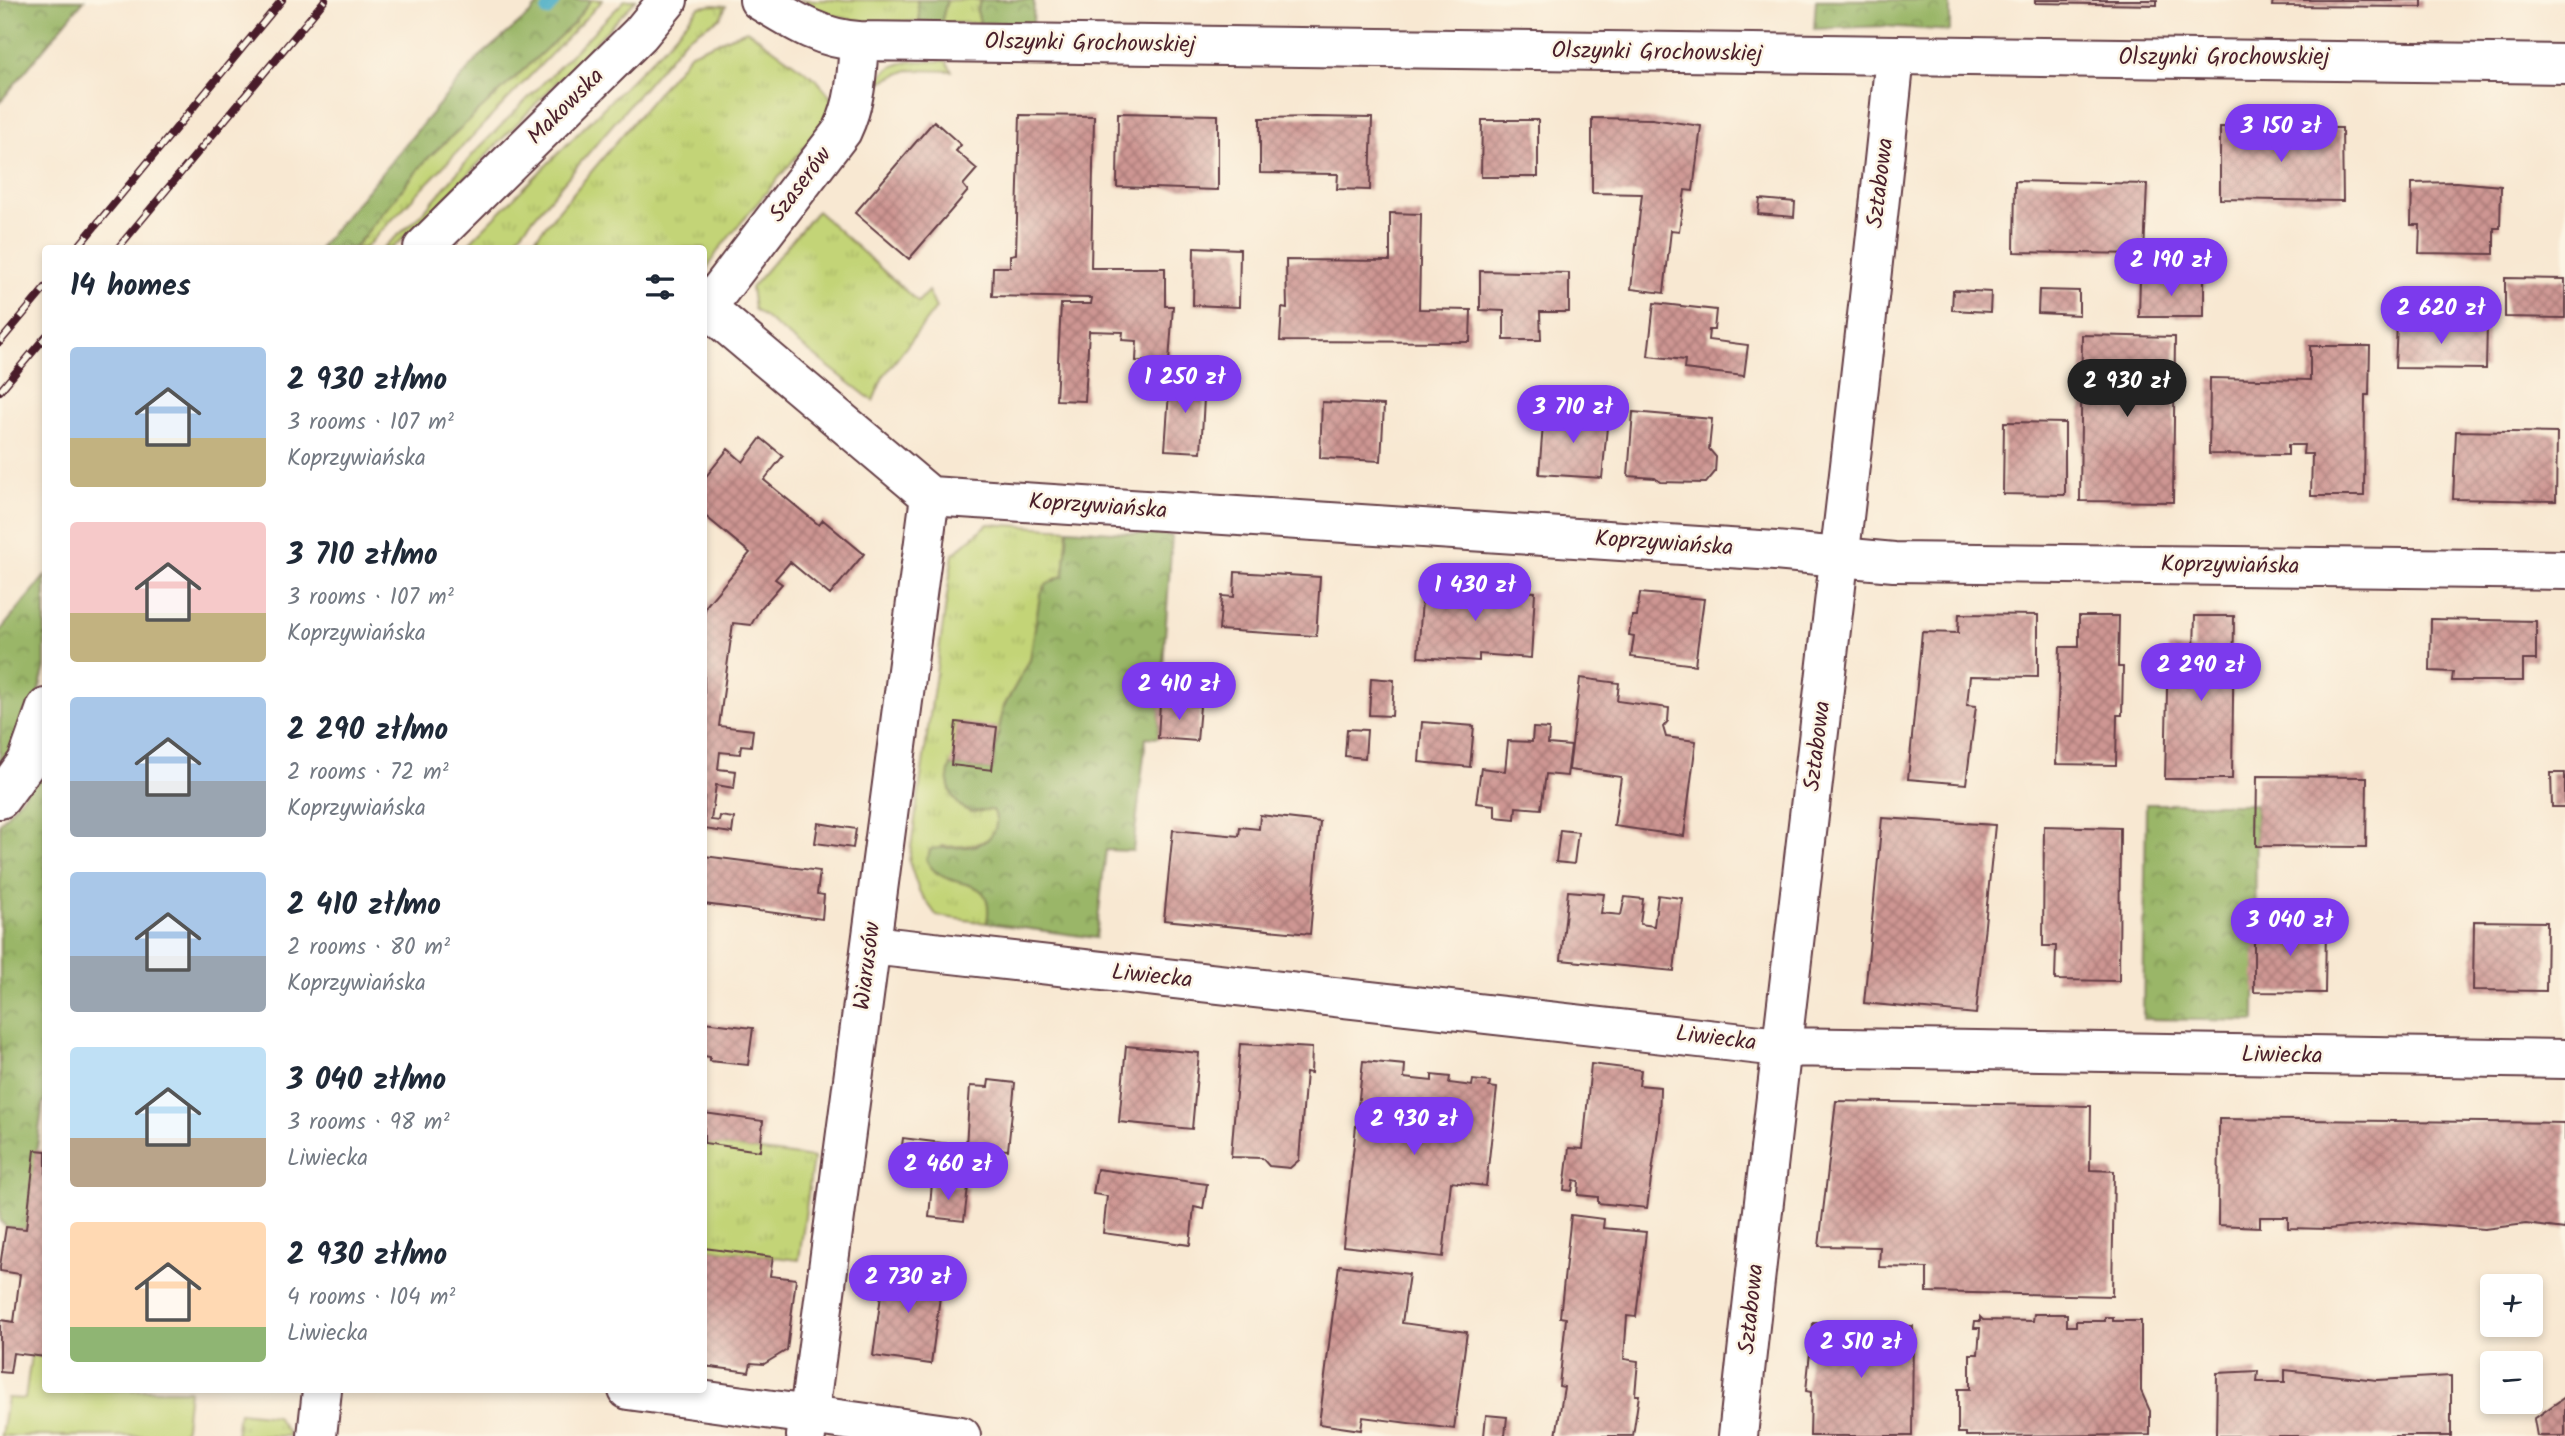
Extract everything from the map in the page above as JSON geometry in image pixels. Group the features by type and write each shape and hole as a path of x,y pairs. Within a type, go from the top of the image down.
{"street":[{"name":"Makowska","path":"425,245 640,34 668,0"},
{"name":"Olszynki Grochowskiej","path":"759,0 814,32 836,40 859,41 1895,56 2253,57 2565,64"},
{"name":"Szaserów","path":"707,306 842,131 851,112 859,41"},
{"name":"Sztabowa","path":"1738,1436 1779,1046 1811,814 1895,56"},
{"name":"Makowska","path":"442,245 459,211"},
{"path":"707,311 930,496"},
{"name":"Koprzywiańska","path":"930,496 1894,562 2565,570"},
{"name":"Wiarusów","path":"808,1426 930,496"},
{"path":"0,799 27,762 42,719"},
{"name":"Liwiecka","path":"871,946 1779,1046 2565,1059"},
{"path":"317,1436 321,1393"},
{"path":"643,1393 808,1426 961,1436"}],"green space":[{"path":"0,0 84,0 0,102"},
{"path":"542,0 591,0 573,24 426,160 356,245 322,245 477,59 531,13"},
{"path":"591,0 603,0 368,245 356,245 426,160 573,24"},
{"path":"625,0 636,0 425,219 395,245 386,245 419,217 475,152"},
{"path":"801,0 917,0 920,22 859,21 830,14"},
{"path":"917,0 947,0 941,23 920,22"},
{"path":"947,0 981,0 977,10 980,23 941,23"},
{"path":"981,0 1034,0 1033,24 980,23 977,10"},
{"path":"1816,0 1950,0 1950,31 1884,26 1814,29"},
{"path":"726,6 721,17 685,39 511,245 467,245 669,42 699,7"},
{"path":"747,30 816,79 833,99 827,120 719,249 707,269 707,245 530,245 691,53"},
{"path":"911,61 946,61 952,71 908,70 876,84 890,68"},
{"path":"817,211 918,302 928,291 936,308 883,377 873,401 754,309 751,288"},
{"path":"988,524 1068,529 1064,575 1053,580 1030,660 1003,708 992,770 951,765 971,812 993,809 997,821 997,830 983,841 962,846 942,846 967,884 986,895 990,904 987,923 937,916 919,891 909,862 953,554"},
{"path":"1068,529 1172,536 1158,738 1146,737 1133,851 1106,850 1096,938 987,923 988,905 984,894 977,888 934,871 926,859 931,849 974,846 982,843 994,831 996,820 993,810 971,812 959,805 951,793 949,772 951,765 992,770 1003,708 1030,660 1040,595 1046,585 1064,575"},
{"path":"42,580 42,678 20,762 0,784 0,631"},
{"path":"42,773 42,1109 26,1229 6,1227 0,1221 0,823"},
{"path":"2146,804 2256,804 2255,1021 2143,1019"},
{"path":"707,1143 813,1158 799,1260 707,1248"},
{"path":"31,1355 42,1357 42,1393 189,1393 184,1436 1,1436 7,1398 25,1399"},
{"path":"239,1412 276,1416 290,1436 236,1436"}],"building":[{"path":"2035,0 2157,0 2157,5 2035,3"},
{"path":"2273,0 2422,0 2422,7 2272,6"},
{"path":"1118,113 1218,115 1218,190 1117,187"},
{"path":"1020,115 1094,116 1091,268 1165,268 1165,306 1173,306 1169,362 1136,361 1137,341 1122,340 1123,332 1089,331 1085,401 1056,400 1061,304 1091,304 1092,298 992,296 993,267 1010,267 1010,255 1016,254"},
{"path":"1260,118 1372,118 1370,190 1337,189 1338,174 1260,173"},
{"path":"1592,118 1652,119 1701,126 1693,191 1685,190 1679,231 1671,230 1664,293 1631,289 1642,194 1592,193"},
{"path":"1482,120 1538,120 1538,177 1481,177"},
{"path":"934,121 961,145 956,151 977,169 963,185 968,191 909,259 855,213"},
{"path":"2220,127 2342,128 2343,201 2220,199"},
{"path":"2015,181 2147,184 2144,254 2014,252"},
{"path":"2456,182 2501,186 2500,228 2494,228 2494,254 2419,253 2420,225 2411,225 2412,183"},
{"path":"1760,199 1795,202 1794,217 1758,214"},
{"path":"1390,213 1421,214 1419,309 1471,310 1470,342 1280,341 1282,308 1287,309 1286,260 1390,261"},
{"path":"1194,247 1240,249 1239,307 1193,305"},
{"path":"1480,271 1569,273 1569,312 1540,312 1541,340 1504,340 1504,311 1480,310"},
{"path":"2140,277 2204,279 2204,317 2139,317"},
{"path":"2505,278 2565,279 2565,318 2505,317"},
{"path":"1953,290 1991,292 1990,312 1952,310"},
{"path":"2039,290 2079,291 2079,315 2038,313"},
{"path":"1654,303 1716,310 1714,330 1709,330 1708,340 1748,345 1744,376 1684,369 1685,360 1648,356"},
{"path":"2397,323 2487,324 2486,369 2395,368"},
{"path":"2082,335 2175,337 2173,502 2080,501"},
{"path":"2310,346 2370,346 2369,395 2365,395 2364,496 2311,496 2312,454 2303,454 2304,445 2288,445 2288,455 2209,454 2210,378 2310,380"},
{"path":"1170,378 1205,380 1201,452 1165,450"},
{"path":"1322,402 1384,405 1381,461 1320,458"},
{"path":"1633,412 1712,419 1709,449 1716,457 1715,472 1706,483 1660,482 1655,478 1628,476"},
{"path":"1544,413 1608,417 1602,478 1539,474"},
{"path":"2004,422 2065,423 2065,495 2003,494"},
{"path":"2456,431 2557,433 2556,501 2453,499"},
{"path":"761,438 783,456 764,480 819,525 823,520 864,554 830,595 790,562 775,579 782,584 760,609 751,625 733,623 719,726 753,730 751,746 741,745 740,754 720,752 718,769 736,771 734,788 716,785 711,820 719,821 720,816 734,818 732,833 707,829 707,605 750,553 707,517 707,475 728,449 743,462"},
{"path":"1235,572 1320,577 1316,636 1219,630 1222,596 1234,597"},
{"path":"1423,585 1535,592 1531,658 1479,654 1479,661 1418,657"},
{"path":"1640,593 1704,599 1695,665 1631,657 1634,636 1629,635 1632,616 1637,616"},
{"path":"1959,614 2038,615 2038,677 1970,676 1967,705 1976,706 1966,784 1908,779 1922,632 1958,633"},
{"path":"2079,616 2119,616 2118,667 2123,667 2122,715 2117,715 2116,765 2056,764 2060,647 2079,647"},
{"path":"2195,616 2234,616 2232,779 2165,779 2168,647 2194,649"},
{"path":"2431,619 2536,621 2536,660 2523,660 2523,681 2452,681 2453,672 2430,671"},
{"path":"1371,678 1394,680 1392,716 1369,715"},
{"path":"1580,678 1619,683 1617,701 1669,708 1668,721 1663,727 1666,737 1696,741 1684,836 1614,826 1621,777 1569,770"},
{"path":"1160,703 1200,706 1197,741 1158,738"},
{"path":"956,722 997,727 992,770 951,765"},
{"path":"1422,722 1474,726 1470,767 1419,762"},
{"path":"1533,728 1549,729 1548,744 1571,746 1567,776 1546,774 1541,809 1516,807 1515,819 1495,817 1495,805 1476,803 1481,768 1505,771 1508,741 1532,742"},
{"path":"1347,729 1367,730 1365,758 1345,756"},
{"path":"2551,773 2565,773 2565,807 2552,807"},
{"path":"2257,776 2367,777 2366,847 2256,846"},
{"path":"1260,815 1320,822 1310,934 1164,920 1173,830 1239,836 1240,827 1259,829"},
{"path":"1882,818 1995,825 1976,1014 1864,1003"},
{"path":"818,823 856,829 853,848 815,843"},
{"path":"2044,826 2120,828 2119,981 2055,980 2056,946 2043,946"},
{"path":"1560,830 1578,832 1574,864 1556,862"},
{"path":"707,856 820,871 817,894 824,895 822,919 707,904"},
{"path":"1568,891 1604,894 1601,913 1621,915 1625,897 1643,899 1640,924 1654,926 1658,895 1682,898 1674,971 1561,960"},
{"path":"2474,921 2547,922 2546,991 2473,990"},
{"path":"2254,924 2326,925 2325,993 2254,992"},
{"path":"707,1022 753,1028 748,1065 710,1061 710,1057 707,1056"},
{"path":"1240,1044 1312,1048 1311,1073 1306,1072 1299,1160 1290,1168 1269,1166 1262,1158 1231,1157"},
{"path":"1126,1046 1199,1053 1192,1129 1119,1122"},
{"path":"1363,1061 1405,1065 1404,1078 1432,1081 1432,1075 1450,1077 1449,1083 1472,1086 1473,1080 1490,1082 1489,1087 1497,1088 1486,1186 1451,1182 1443,1257 1343,1246"},
{"path":"1591,1064 1641,1070 1639,1085 1660,1087 1659,1123 1647,1208 1598,1203 1598,1197 1578,1195 1579,1181 1574,1180 1572,1191 1564,1190 1569,1148 1583,1149"},
{"path":"989,1080 1015,1083 1008,1150 983,1148 980,1180 899,1169 903,1138 966,1146 970,1086 988,1087"},
{"path":"1836,1101 2091,1106 2090,1170 2114,1171 2112,1296 1927,1292 1927,1268 1879,1267 1880,1247 1819,1246"},
{"path":"707,1113 763,1121 760,1151 707,1143"},
{"path":"2219,1119 2565,1123 2565,1229 2526,1224 2484,1229 2395,1222 2329,1229 2288,1228 2288,1217 2260,1217 2260,1227 2218,1225"},
{"path":"35,1150 42,1151 42,1357 13,1353 10,1373 0,1372 0,1320 14,1322 20,1274 0,1271 6,1227 26,1229"},
{"path":"1097,1169 1207,1184 1203,1209 1194,1207 1190,1245 1103,1233 1107,1196 1093,1194"},
{"path":"932,1183 968,1187 964,1221 929,1217"},
{"path":"1571,1215 1604,1219 1603,1228 1646,1232 1636,1317 1627,1316 1624,1359 1638,1361 1635,1395 1639,1395 1633,1436 1556,1436 1564,1387 1559,1386 1566,1318 1560,1317"},
{"path":"707,1248 773,1257 770,1276 796,1279 787,1350 764,1364 751,1363 749,1372 707,1366"},
{"path":"885,1265 943,1274 931,1364 873,1356"},
{"path":"1339,1265 1409,1274 1402,1323 1467,1332 1454,1429 1363,1417 1361,1430 1319,1424"},
{"path":"2034,1314 2067,1314 2067,1326 2076,1326 2076,1321 2105,1321 2105,1317 2113,1317 2113,1321 2141,1321 2141,1391 2150,1411 2150,1435 1966,1436 1966,1433 1958,1433 1958,1389 1970,1389 1970,1354 1978,1354 1980,1328 1974,1328 1975,1321 1980,1321 1980,1317 1983,1320 2033,1321"},
{"path":"1813,1323 1913,1326 1912,1436 1810,1436 1811,1392 1806,1391"},
{"path":"2285,1370 2377,1380 2451,1376 2451,1436 2216,1436 2217,1373 2258,1371 2257,1382 2285,1382"},
{"path":"2565,1397 2565,1436 2537,1436 2534,1419"},
{"path":"1486,1415 1507,1417 1505,1436 1484,1436"}],"waterway":[{"path":"547,11 556,0"}],"railway":[{"path":"79,245 282,0"},
{"path":"121,245 325,0"},
{"path":"0,342 42,292"},
{"path":"0,391 42,341"}]}
